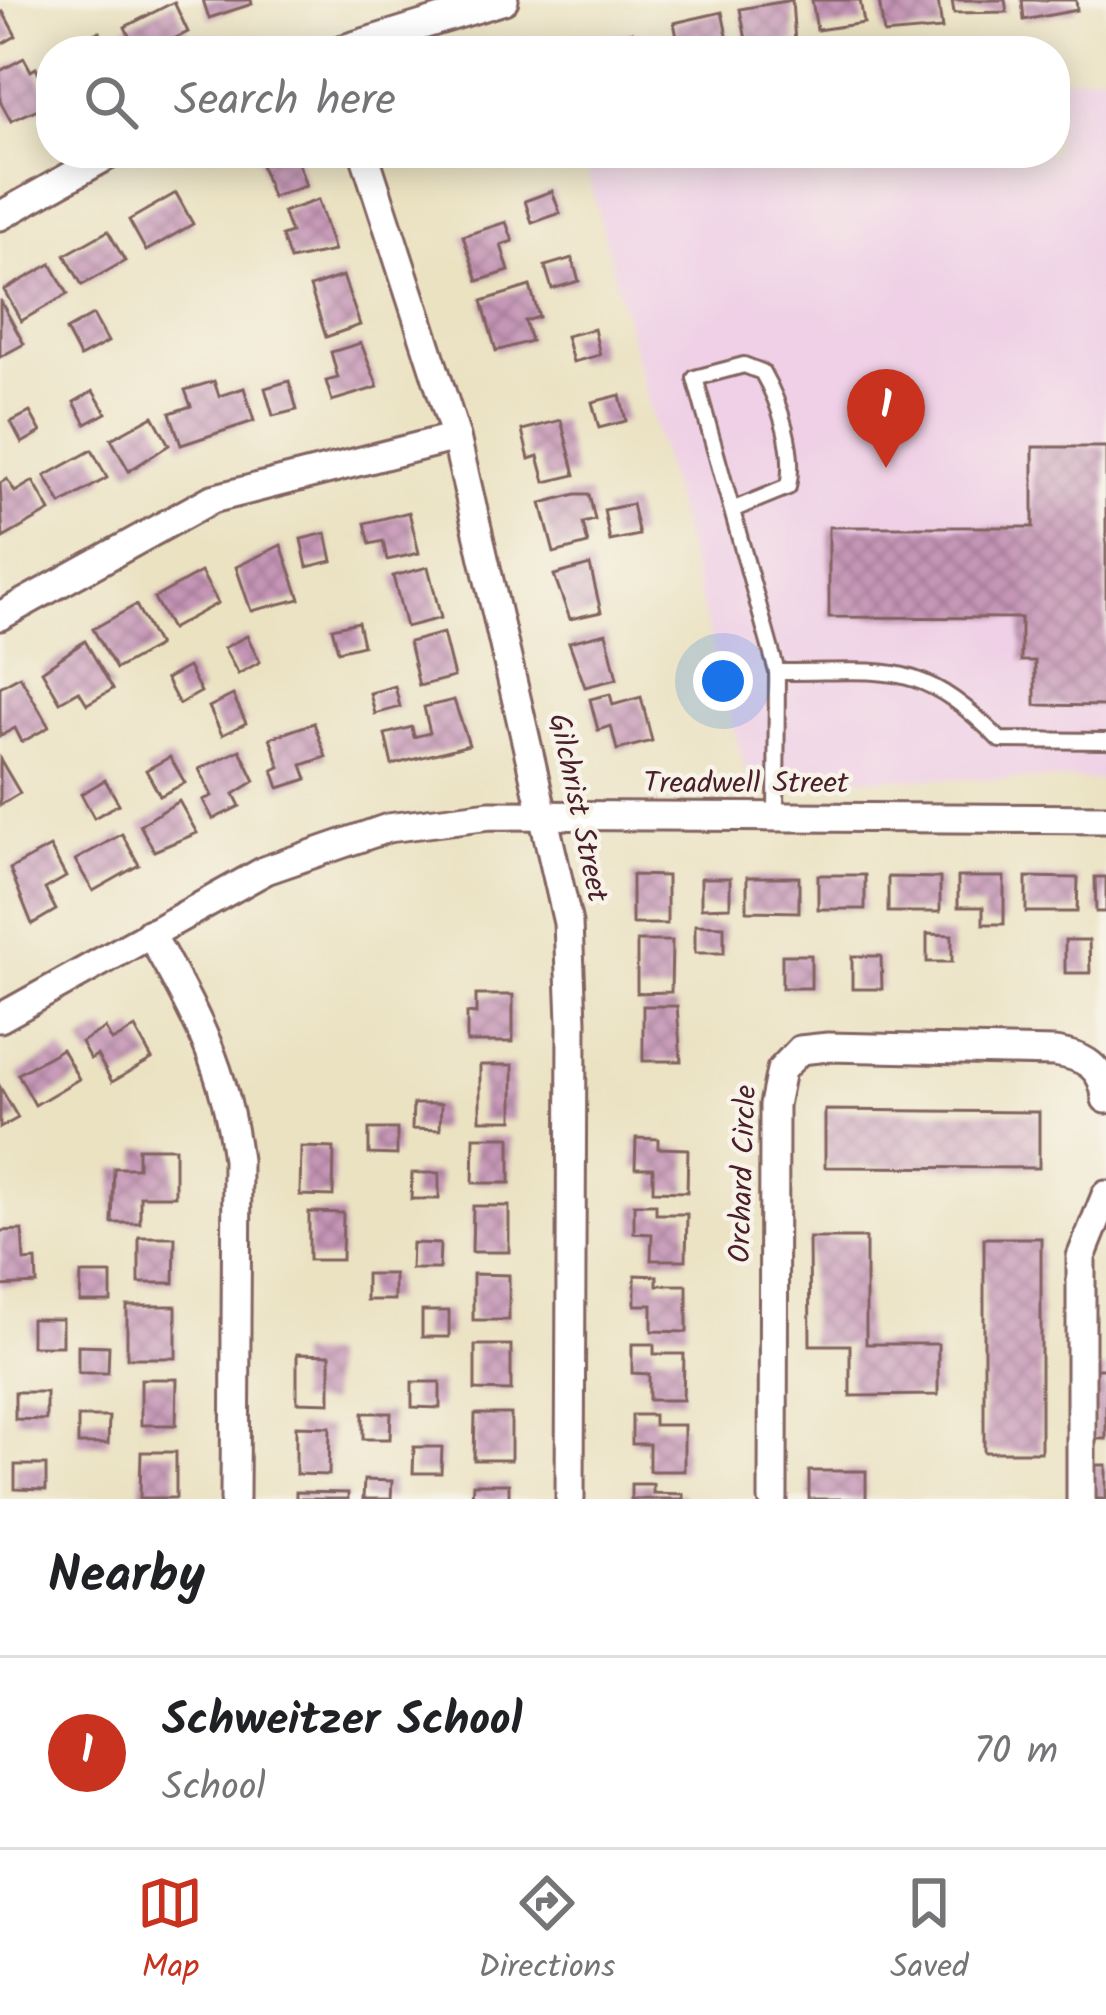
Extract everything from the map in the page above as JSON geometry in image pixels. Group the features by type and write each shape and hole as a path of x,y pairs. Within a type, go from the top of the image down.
{"street":[{"path":"386,36 503,0"},
{"path":"0,216 85,168"},
{"name":"Gilchrist Street","path":"369,168 456,436 547,816 572,970 569,1499"},
{"path":"0,616 212,499 456,436"},
{"name":"Treadwell Street","path":"0,1018 266,870 350,837 439,819 1106,820"},
{"path":"150,934 206,1032 230,1107 237,1160 235,1499"},
{"name":"Orchard Circle","path":"772,1499 774,1105 781,1070 800,1050 828,1047 1054,1052 1082,1056 1105,1080 1106,1099"},
{"path":"1081,1499 1082,1257 1106,1196"}],"lane":[{"path":"732,510 788,487 792,467 773,390 762,372 744,365 695,378 777,672 776,818"},
{"path":"777,672 908,673 953,697 1000,740 1106,741"}],"shaded area":[{"path":"1106,73 1106,780 747,777 586,168 1070,168 1070,77"}],"building":[{"path":"203,0 251,0 252,4 209,18"},
{"path":"792,0 795,36 745,36 740,9"},
{"path":"812,0 860,0 864,23 817,30"},
{"path":"879,0 938,0 942,29 884,34"},
{"path":"952,0 1005,0 1007,12 954,13"},
{"path":"1022,0 1076,0 1077,10 1024,20"},
{"path":"174,2 188,32 129,36 125,27"},
{"path":"3,12 16,36 0,45 0,14"},
{"path":"722,12 727,36 677,36 674,23"},
{"path":"24,58 31,71 36,68 36,110 11,121 0,101 0,71"},
{"path":"262,168 300,168 306,186 272,197"},
{"path":"552,191 560,213 532,223 525,201"},
{"path":"176,193 193,224 146,251 129,220"},
{"path":"318,200 334,251 290,260 282,236 291,233 283,212"},
{"path":"506,222 513,241 501,245 509,271 478,281 463,236"},
{"path":"108,231 125,261 82,285 65,255"},
{"path":"572,258 579,281 552,289 545,266"},
{"path":"51,264 68,294 21,321 4,290"},
{"path":"343,276 360,325 326,337 310,287"},
{"path":"530,286 539,317 525,321 531,341 496,351 482,301"},
{"path":"0,300 24,344 0,357"},
{"path":"93,315 108,342 80,357 66,330"},
{"path":"594,329 600,355 573,362 566,336"},
{"path":"361,343 378,387 332,401 326,381 338,378 331,352"},
{"path":"214,381 219,396 244,388 254,421 181,445 170,413 191,406 185,390"},
{"path":"289,381 297,410 273,416 265,388"},
{"path":"93,391 106,413 86,424 74,402"},
{"path":"620,395 626,421 599,428 592,402"},
{"path":"30,412 41,432 22,443 11,422"},
{"path":"153,416 169,445 129,471 111,439"},
{"path":"561,420 575,475 545,482 538,456 529,459 522,430"},
{"path":"1033,447 1106,447 1106,706 1035,705 1035,661 1021,661 1021,618 829,617 829,527 1033,527"},
{"path":"92,450 107,478 61,504 45,476"},
{"path":"7,479 15,492 33,481 50,511 3,538 0,483"},
{"path":"589,494 595,520 583,523 588,544 554,553 541,503"},
{"path":"632,504 639,535 610,541 604,510"},
{"path":"409,512 419,553 387,560 383,541 370,544 365,523"},
{"path":"326,533 332,561 307,567 301,539"},
{"path":"281,545 300,599 251,611 236,567"},
{"path":"590,565 601,612 570,619 554,575"},
{"path":"428,567 441,618 406,627 393,576"},
{"path":"201,572 218,603 171,629 154,598"},
{"path":"136,605 158,646 116,669 93,629"},
{"path":"358,622 363,645 338,651 332,628"},
{"path":"443,633 454,677 419,686 409,642"},
{"path":"606,633 617,679 585,687 569,642"},
{"path":"247,636 260,662 238,674 224,648"},
{"path":"85,641 113,689 87,704 79,691 60,702 42,671"},
{"path":"188,667 201,692 179,704 166,679"},
{"path":"20,676 49,727 22,742 15,728 0,736 0,687"},
{"path":"395,686 400,707 375,714 370,693"},
{"path":"610,694 613,705 641,697 652,741 617,750 611,726 598,730 590,699"},
{"path":"233,695 246,723 222,735 209,707"},
{"path":"454,700 469,745 392,765 385,734 412,727 414,737 430,733 424,707"},
{"path":"314,723 326,757 302,765 307,779 279,788 273,770 280,767 270,738"},
{"path":"240,750 255,781 234,794 240,806 213,819 203,800 212,796 199,769"},
{"path":"170,757 185,783 160,796 146,770"},
{"path":"0,759 20,793 0,805"},
{"path":"105,780 119,804 94,818 81,794"},
{"path":"179,801 197,833 154,851 140,825"},
{"path":"122,834 139,865 93,891 75,860"},
{"path":"50,847 66,877 45,889 56,910 32,924 10,869"},
{"path":"632,875 667,876 667,924 632,924"},
{"path":"818,875 865,875 865,909 818,909"},
{"path":"747,877 799,877 799,912 747,911"},
{"path":"888,877 940,878 940,912 888,912"},
{"path":"958,877 1004,877 1004,924 983,924 983,907 958,907"},
{"path":"1026,877 1078,878 1077,912 1026,912"},
{"path":"1095,877 1106,877 1106,912 1096,912"},
{"path":"701,878 730,878 730,907 701,908"},
{"path":"695,925 724,926 724,953 695,953"},
{"path":"927,934 952,935 952,962 927,962"},
{"path":"1065,940 1089,940 1090,973 1065,973"},
{"path":"637,941 672,941 671,992 637,993"},
{"path":"782,955 811,955 811,988 782,988"},
{"path":"852,956 881,956 882,989 852,989"},
{"path":"476,995 513,995 513,1042 467,1042 467,1013 476,1014"},
{"path":"643,1006 677,1006 681,1061 643,1061"},
{"path":"105,1028 112,1041 135,1028 152,1059 112,1082 97,1055 90,1059 81,1042"},
{"path":"62,1049 79,1079 35,1105 18,1074"},
{"path":"480,1065 513,1065 513,1120 480,1120"},
{"path":"0,1087 18,1118 0,1128"},
{"path":"413,1104 441,1104 440,1130 412,1129"},
{"path":"825,1110 1039,1112 1039,1168 825,1167"},
{"path":"369,1129 397,1129 397,1155 369,1154"},
{"path":"474,1137 510,1137 510,1183 473,1183"},
{"path":"636,1138 658,1139 658,1148 688,1149 687,1192 653,1191 653,1168 635,1168"},
{"path":"301,1147 334,1148 333,1196 300,1195"},
{"path":"138,1148 175,1148 175,1196 140,1196 140,1223 112,1223 114,1168 138,1168"},
{"path":"412,1173 439,1173 439,1199 411,1199"},
{"path":"634,1204 656,1204 656,1214 687,1214 686,1260 651,1260 652,1234 634,1233"},
{"path":"473,1206 509,1206 509,1252 472,1252"},
{"path":"309,1212 343,1213 342,1260 309,1260"},
{"path":"22,1230 24,1261 36,1260 37,1284 0,1286 0,1231"},
{"path":"139,1237 175,1237 174,1283 139,1283"},
{"path":"809,1238 866,1238 866,1344 938,1344 938,1395 850,1396 850,1345 810,1345"},
{"path":"984,1238 1041,1238 1041,1452 984,1452"},
{"path":"412,1243 440,1244 439,1269 411,1269"},
{"path":"81,1274 111,1274 111,1302 80,1302"},
{"path":"366,1274 394,1274 394,1300 366,1300"},
{"path":"473,1274 509,1275 509,1320 473,1320"},
{"path":"635,1275 657,1276 657,1285 687,1285 687,1332 652,1331 652,1305 635,1305"},
{"path":"127,1306 176,1306 176,1358 127,1358"},
{"path":"422,1311 449,1311 449,1337 422,1337"},
{"path":"31,1319 62,1319 62,1346 31,1346"},
{"path":"632,1344 654,1344 654,1354 684,1354 683,1400 649,1400 649,1374 632,1373"},
{"path":"78,1345 109,1346 108,1373 78,1373"},
{"path":"475,1345 511,1345 511,1391 475,1390"},
{"path":"297,1354 330,1355 330,1403 297,1402"},
{"path":"1093,1369 1106,1369 1106,1439 1093,1439"},
{"path":"141,1379 177,1379 176,1425 141,1425"},
{"path":"412,1382 440,1382 440,1408 412,1407"},
{"path":"15,1392 46,1392 46,1420 15,1419"},
{"path":"363,1413 391,1413 390,1439 363,1439"},
{"path":"475,1414 511,1414 511,1460 474,1460"},
{"path":"632,1415 654,1415 654,1425 684,1425 684,1471 649,1471 649,1444 632,1444"},
{"path":"78,1417 109,1417 108,1444 78,1444"},
{"path":"296,1426 330,1427 329,1475 296,1474"},
{"path":"414,1447 442,1447 441,1473 413,1473"},
{"path":"141,1452 176,1452 176,1498 140,1498"},
{"path":"15,1465 46,1465 46,1490 15,1489"},
{"path":"1093,1465 1106,1465 1106,1499 1093,1499"},
{"path":"809,1471 866,1471 866,1499 809,1499"},
{"path":"364,1480 392,1481 391,1499 363,1499"},
{"path":"473,1484 509,1484 509,1499 472,1499"},
{"path":"631,1484 653,1484 653,1493 683,1494 683,1499 631,1499"},
{"path":"296,1492 348,1493 348,1499 296,1499"}],"place":[{"name":"Schweitzer School","path":"886,468"}]}
